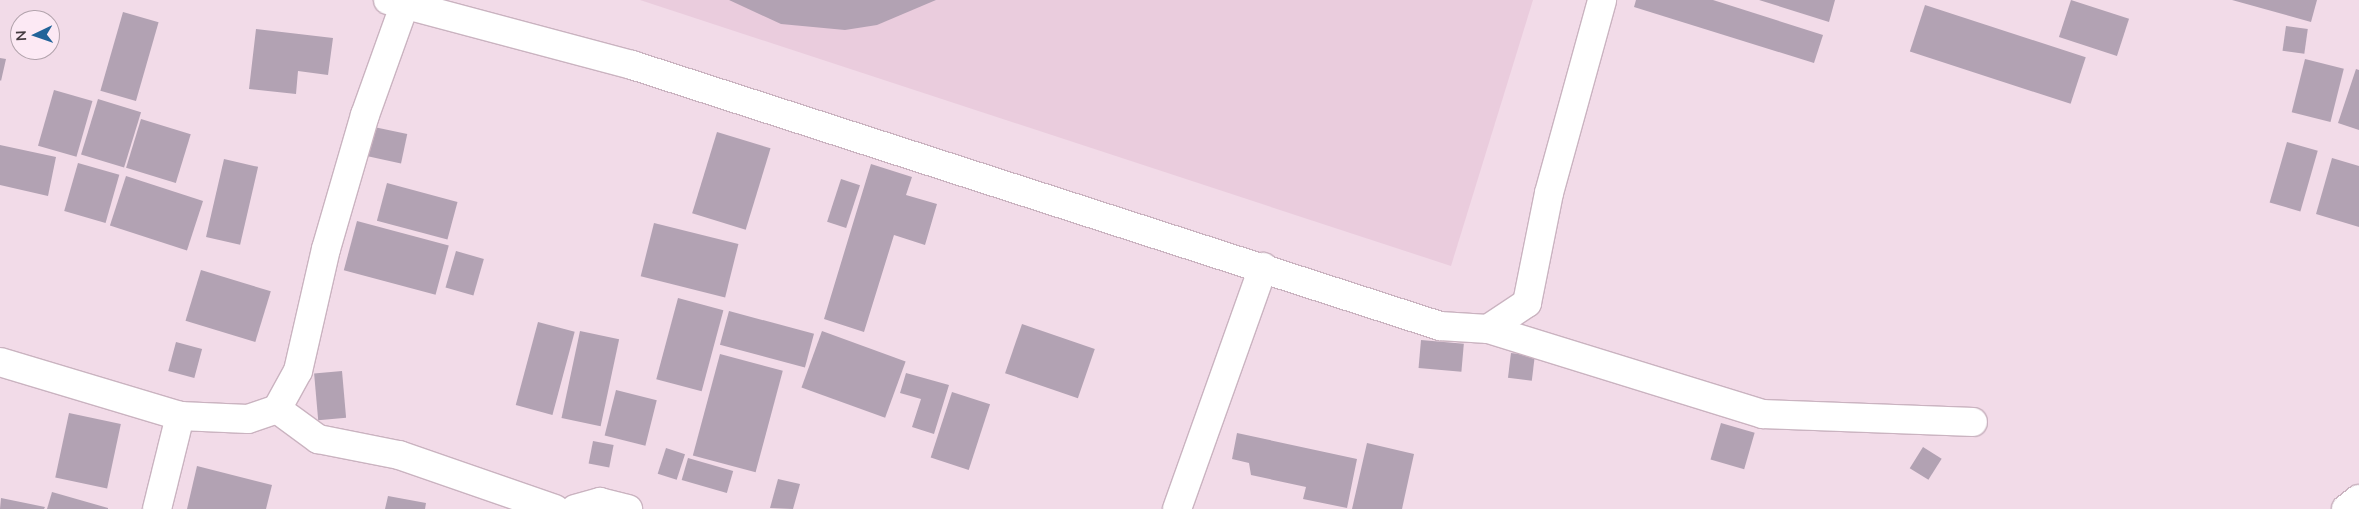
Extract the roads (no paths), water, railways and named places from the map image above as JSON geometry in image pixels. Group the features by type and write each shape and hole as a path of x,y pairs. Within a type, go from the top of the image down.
{"street":[{"path":"1488,329 1527,303 1549,193 1602,0"},
{"path":"0,362 180,416 248,419 277,409 298,371 334,220 396,3 632,65 1440,326 1488,329 1763,414 1973,422"},
{"path":"1177,509 1262,268"},
{"path":"277,409 318,439 399,455 555,509"},
{"path":"157,509 180,416"},
{"path":"2346,509 2359,499"},
{"path":"592,507 628,509"}]}
